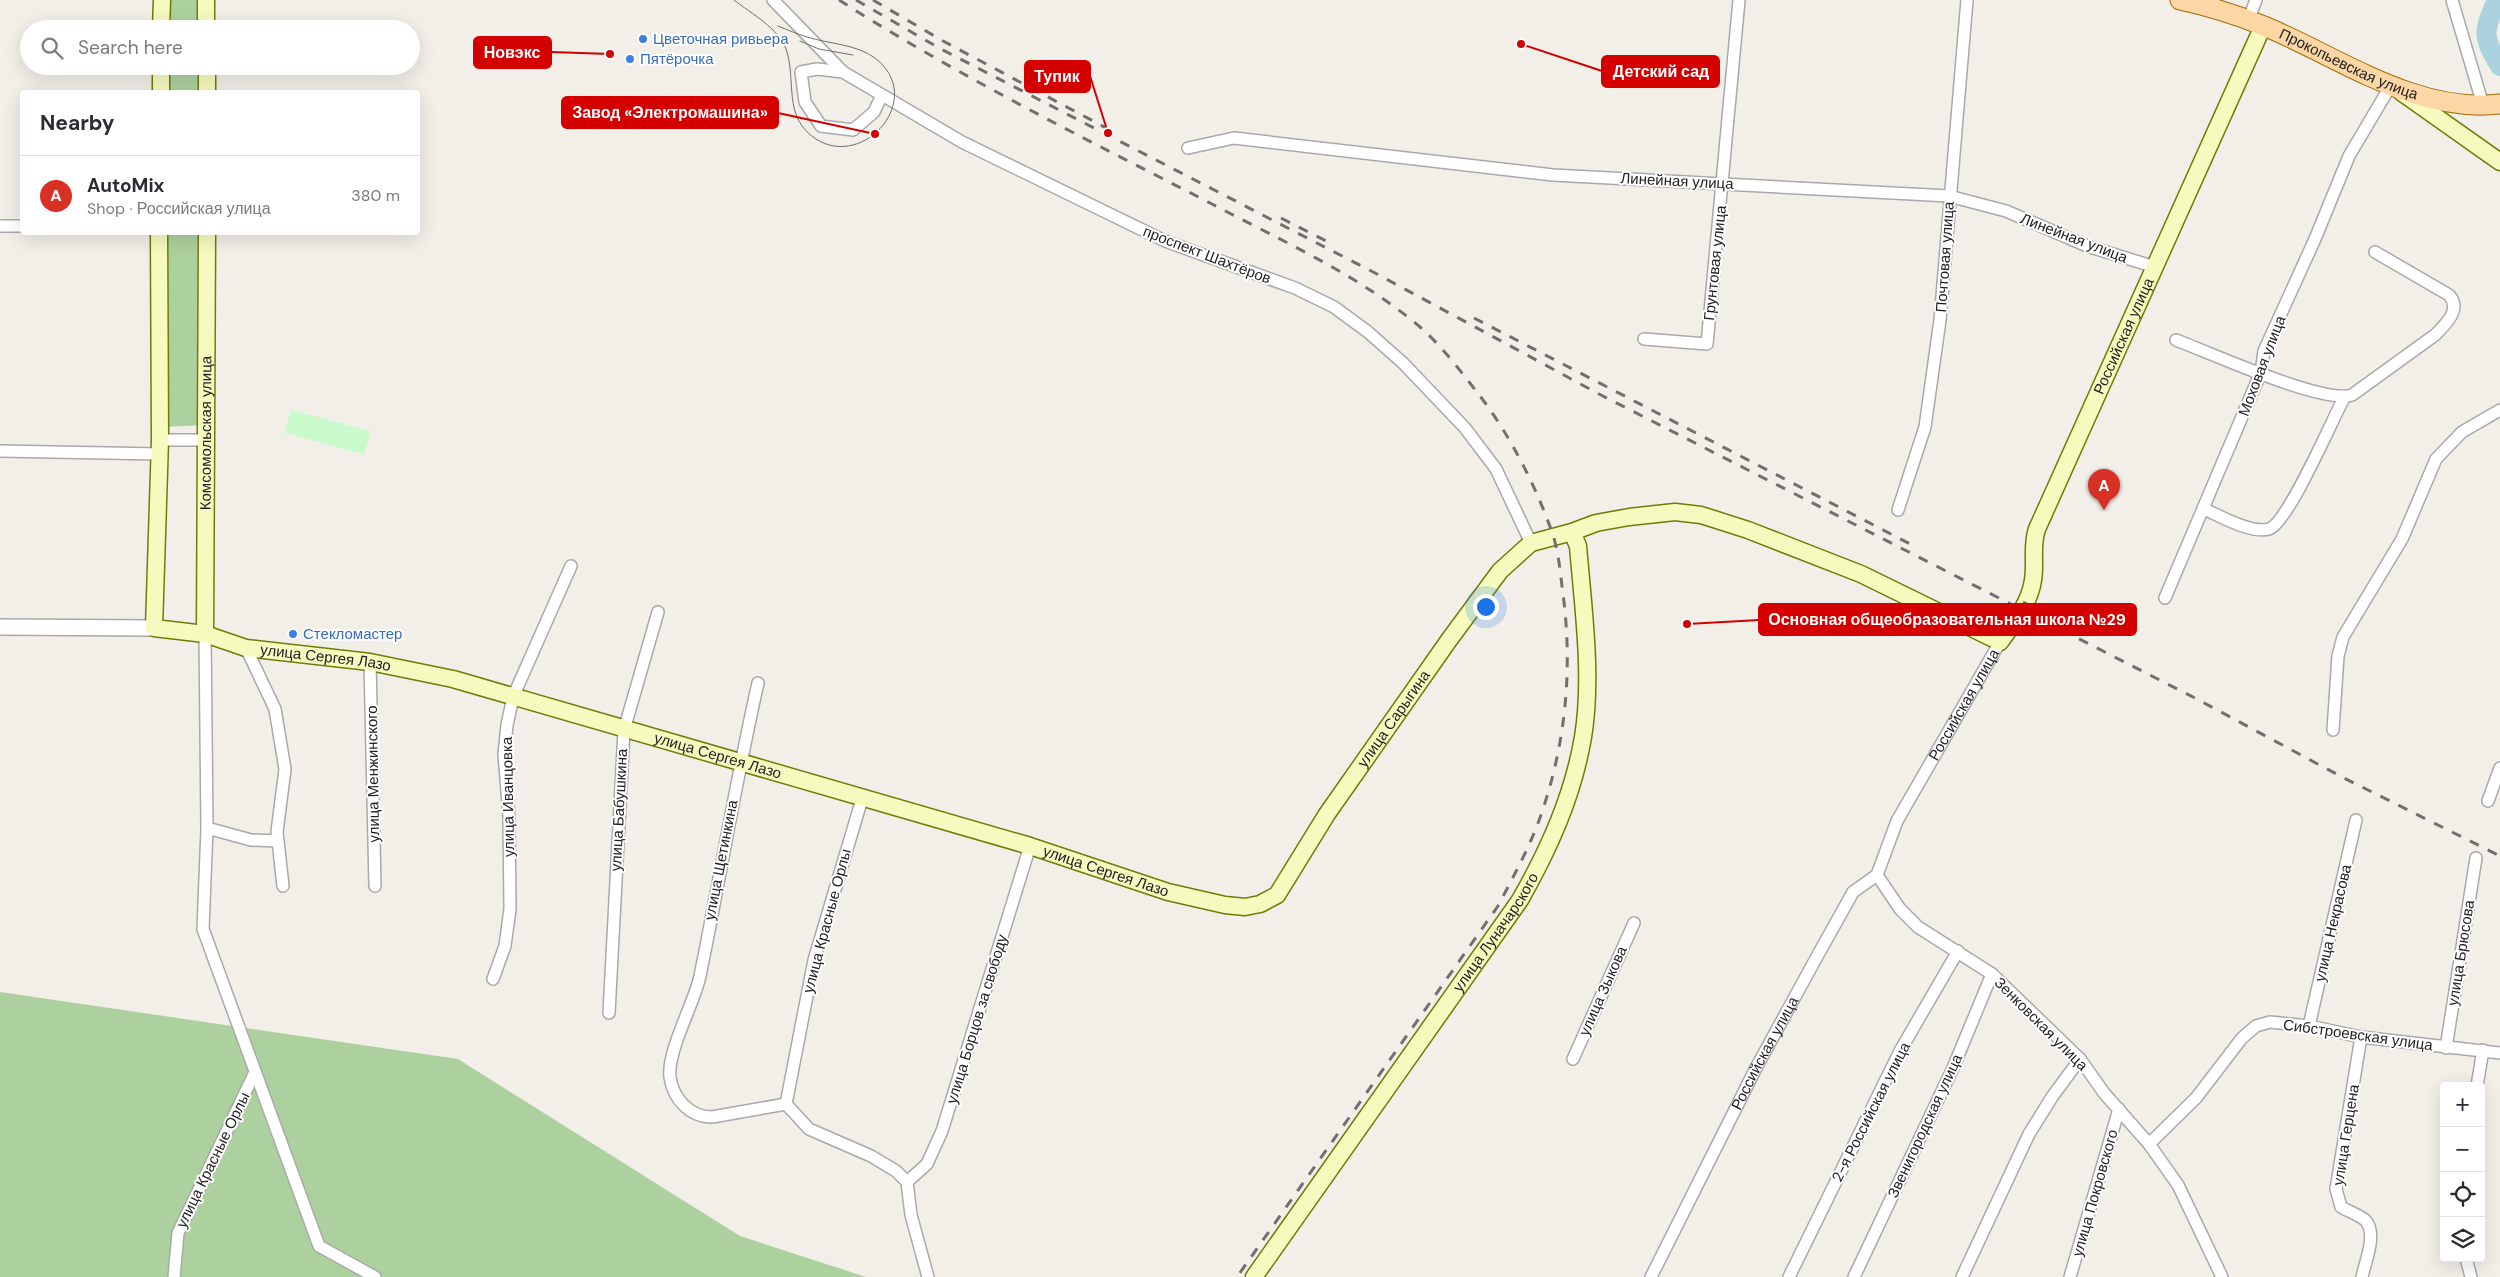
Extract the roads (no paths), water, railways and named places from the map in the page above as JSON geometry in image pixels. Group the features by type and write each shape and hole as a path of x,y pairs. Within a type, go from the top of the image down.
{"main road":[{"path":"161,20 162,0"},
{"path":"206,0 206,20"},
{"name":"Прокопьевская улица","path":"2180,0 2256,23 2391,85 2500,162"},
{"name":"Российская улица","path":"2000,642 2017,619 2031,592 2034,578 2032,548 2038,528 2156,267 2256,23"},
{"path":"161,75 161,90"},
{"path":"207,75 207,90"},
{"path":"2391,85 2453,105 2492,105"},
{"path":"154,628 159,447 159,235"},
{"name":"Комсомольская улица","path":"205,634 207,235"},
{"name":"улица Сарыгина","path":"1225,905 1245,906 1260,904 1277,895 1327,814 1449,640 1500,570 1531,542 1572,532 1596,523 1629,517 1675,512 1701,515 1748,530 1861,574 2000,642"},
{"name":"улица Луначарского","path":"1254,1277 1517,905 1547,851 1574,778 1583,736 1586,666 1578,546 1572,532"},
{"name":"улица Сергея Лазо","path":"154,628 205,634 246,648 370,662 453,679 1030,846 1168,892 1225,905"}],"street":[{"name":"проспект Шахтёров","path":"772,0 843,72 881,96 986,155 1164,241 1295,288 1334,307 1368,332 1403,363 1465,428 1496,469 1531,542"},
{"name":"Грунтовая улица","path":"1644,339 1707,344 1739,0"},
{"name":"Почтовая улица","path":"1898,510 1925,427 1940,320 1967,0"},
{"path":"2256,0 2256,23"},
{"path":"2452,0 2492,105"},
{"path":"843,72 817,68 801,72 805,102 821,126 853,130 874,112 881,96"},
{"name":"Моховая улица","path":"2165,598 2262,372 2264,351 2315,239 2349,156 2391,85"},
{"name":"Линейная улица","path":"1188,148 1234,138 1553,175 1722,182 1949,196 2006,212 2087,246 2156,267"},
{"path":"0,226 20,226"},
{"path":"2176,340 2308,391 2344,398 2352,395 2435,335 2445,325 2455,307 2449,295 2376,252"},
{"path":"2204,509 2240,526 2260,530 2276,525 2296,494 2344,398"},
{"path":"2333,730 2338,656 2343,637 2402,539 2436,459 2462,432 2500,410"},
{"path":"0,451 159,447 205,440"},
{"name":"улица Иванцовка","path":"493,979 505,946 510,909 509,817 504,754 505,737 513,697 571,566"},
{"name":"улица Бабушкина","path":"609,1013 624,730 658,612"},
{"path":"0,627 154,628"},
{"path":"205,634 207,828 203,929 254,1074 318,1246 375,1277"},
{"name":"Российская улица","path":"1651,1277 1756,1068 1853,892 1877,875 1897,821 2000,642"},
{"path":"246,648 275,710 285,769 277,841 282,886"},
{"name":"улица Менжинского","path":"370,662 376,886"},
{"name":"улица Щетинкина","path":"758,683 740,763 700,977 672,1058 670,1077 677,1095 690,1112 700,1117 712,1118 786,1104"},
{"path":"2488,801 2500,768"},
{"name":"улица Красные Орлы","path":"786,1104 814,960 862,798"},
{"name":"улица Некрасова","path":"2309,1026 2356,820"},
{"path":"207,828 252,840 277,841"},
{"name":"улица Борцов за свободу","path":"907,1182 927,1164 942,1131 1030,846"},
{"name":"улица Брюсова","path":"2446,1048 2476,858"},
{"name":"Зенковская улица","path":"1877,875 1900,909 1918,926 1992,974 2080,1059 2149,1144 2178,1185 2222,1277"},
{"name":"улица Зыкова","path":"1573,1059 1634,923"},
{"name":"2-я Российская улица","path":"1789,1277 1900,1051 1958,951"},
{"name":"Звенигородская улица","path":"1854,1277 1953,1068 1992,974"},
{"name":"Сибстроевская улица","path":"2149,1144 2196,1098 2242,1038 2256,1026 2270,1022 2309,1026 2361,1037 2500,1053"},
{"name":"улица Герцена","path":"2361,1037 2336,1189 2341,1207 2364,1220 2370,1227 2370,1240 2362,1277"},
{"path":"2478,1082 2483,1050"},
{"path":"1962,1277 2029,1134 2052,1097 2080,1059"},
{"name":"улица Красные Орлы","path":"174,1277 178,1233 254,1074"},
{"path":"786,1104 809,1129 871,1156 896,1170 907,1182 913,1223 928,1277"},
{"name":"улица Покровского","path":"2070,1277 2119,1109"},
{"path":"2467,1262 2471,1277"}],"waterway":[{"path":"2497,0 2486,34 2490,48 2500,66"}],"tram line":[{"path":"734,0 764,22 782,41 789,61 794,109 805,130 816,139 834,146 853,145 869,138 883,125 892,109 894,92 889,74 875,58 859,50 807,37 778,26"},
{"path":"800,41 819,49 853,55"}],"railway":[{"path":"839,0 976,81 1292,245 1346,275 1396,308 1420,327 1436,343 1480,396 1522,462 1539,498 1553,535 1559,560 1565,615 1567,643 1566,700 1557,756 1542,812 1533,836 1498,906 1237,1277"},
{"path":"856,0 939,48 1377,274 1599,394 2193,697 2342,777 2500,856"},
{"path":"873,0 943,41 1110,130"},
{"path":"1281,218 1332,244"},
{"path":"1474,318 1916,547"},
{"path":"2023,602 2058,620"}],"place":[{"name":"Цветочная ривьера","path":"643,39"},
{"name":"Детский сад","path":"1521,44"},
{"name":"Новэкс","path":"610,54"},
{"name":"Пятёрочка","path":"630,59"},
{"name":"Тупик","path":"1108,133"},
{"name":"Завод «Электромашина»","path":"875,134"},
{"name":"AutoMix","path":"2104,510"},
{"name":"Основная общеобразовательная школа №29","path":"1687,624"},
{"name":"Стекломастер","path":"293,634"}]}
